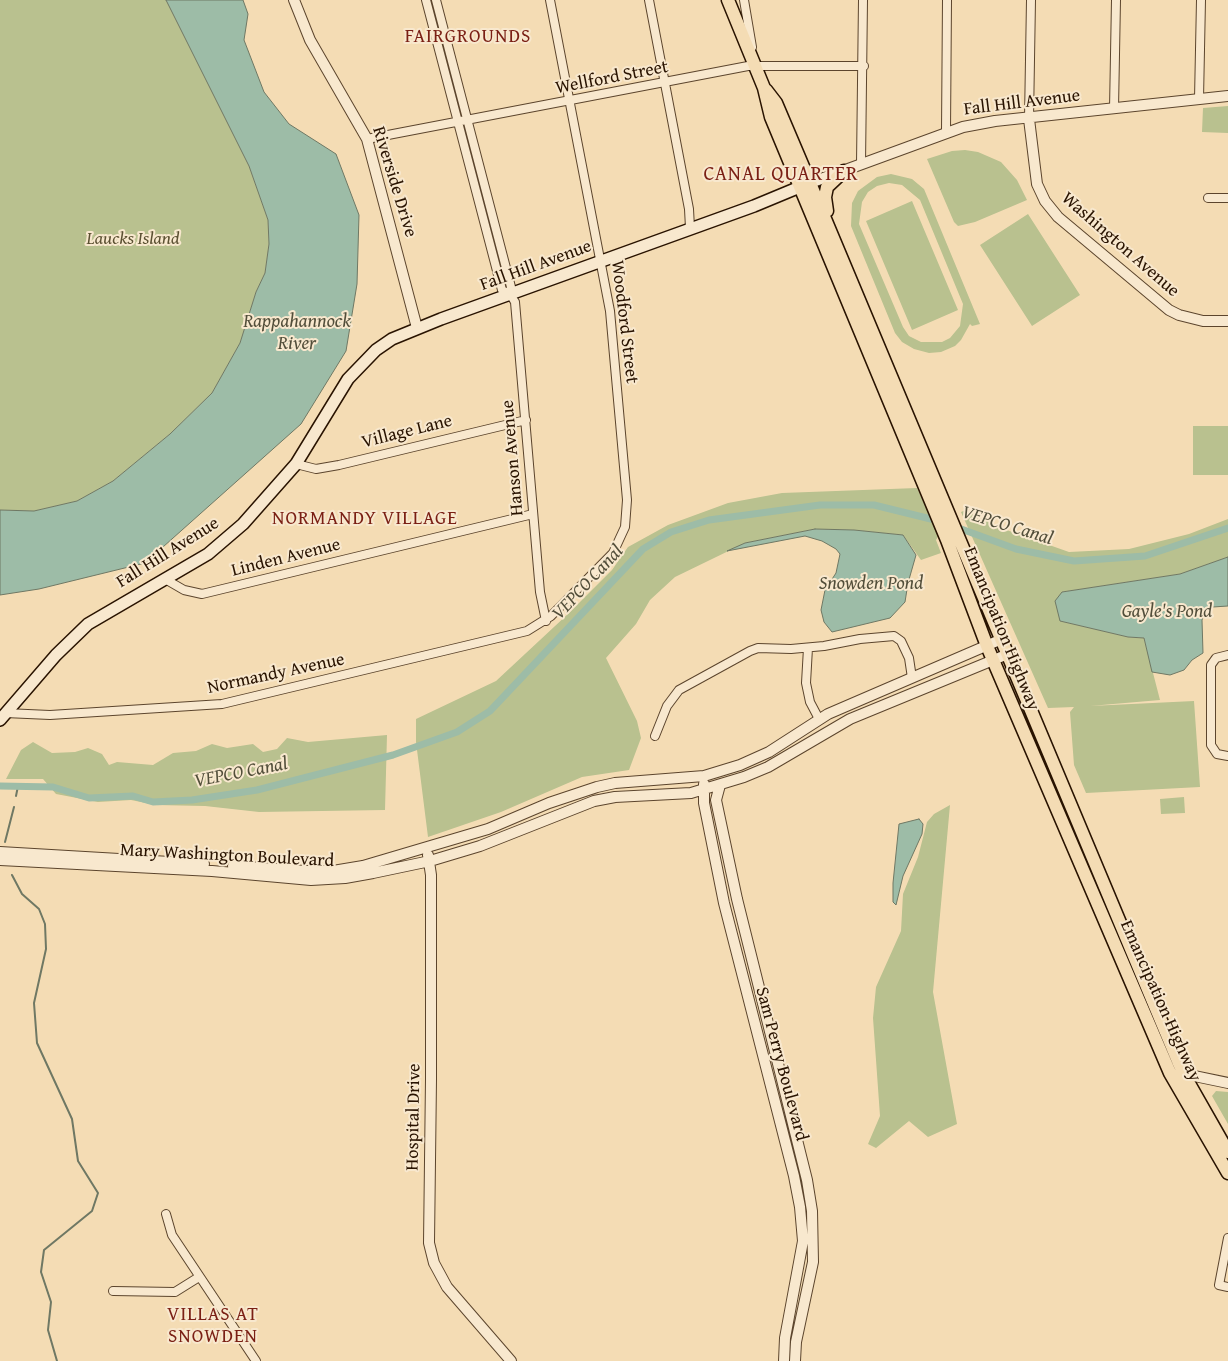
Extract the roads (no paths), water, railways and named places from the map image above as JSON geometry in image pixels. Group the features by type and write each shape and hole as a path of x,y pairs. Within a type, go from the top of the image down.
{"main road":[{"name":"Emancipation Highway","path":"728,0 764,88 769,113 829,229 964,546 1176,1075 1228,1152"},
{"path":"829,229 826,190 830,182 844,171"},
{"name":"Emancipation Highway","path":"805,185 852,316 930,498 987,646 1176,1075 1228,1173"},
{"name":"Fall Hill Avenue","path":"3,716 56,655 88,624 225,541 265,501 296,464 355,370 376,350 417,328 805,185"}],"street":[{"name":"Riverside Drive","path":"294,0 310,40 367,139 417,328"},
{"name":"Hanson Avenue","path":"426,0 502,290 510,294 515,302 540,592 546,620"},
{"name":"Hanson Avenue","path":"436,0 511,287 510,294"},
{"name":"Woodford Street","path":"546,620 613,553 622,537 626,520 626,489 613,339 602,261 550,0"},
{"path":"649,0 689,209 690,228"},
{"path":"744,0 755,65"},
{"path":"862,164 863,0"},
{"path":"946,131 947,0"},
{"path":"1029,119 1031,0"},
{"path":"1114,109 1116,0"},
{"path":"1199,99 1200,0"},
{"name":"Wellford Street","path":"367,139 755,65 864,66"},
{"name":"Fall Hill Avenue","path":"805,185 946,131 987,122 1029,119 1228,96"},
{"name":"Washington Avenue","path":"1029,119 1037,184 1045,200 1058,217 1169,310 1203,321 1228,321"},
{"path":"1208,198 1228,198"},
{"name":"Village Lane","path":"296,464 316,469 339,466 526,420"},
{"name":"Linden Avenue","path":"165,579 184,590 202,594 533,514"},
{"name":"Normandy Avenue","path":"3,716 50,715 222,704 527,631 546,620"},
{"path":"655,736 673,696 691,682 750,651 767,648 782,650 808,648 860,639 894,636 902,642 909,658 912,678"},
{"name":"Mary Washington Boulevard","path":"0,852 333,871 363,866 488,829 549,803 597,787 615,783 704,776 740,765 769,752 819,719 1002,639"},
{"path":"808,648 806,688 819,719"},
{"name":"Mary Washington Boulevard","path":"0,860 201,870 314,880 345,878 430,861 480,846 594,801 615,797 704,790 720,785 768,767 850,719 1008,654"},
{"path":"1225,655 1216,658 1211,665 1211,745 1214,752 1228,756"},
{"name":"Sam Perry Boulevard","path":"704,776 704,804 724,903 794,1176 800,1207 803,1241 785,1338 784,1361"},
{"name":"Sam Perry Boulevard","path":"720,785 716,800 737,899 807,1180 812,1211 813,1262 796,1342 795,1361"},
{"name":"Hospital Drive","path":"427,847 430,861 431,1079 429,1243 434,1262 447,1287 511,1361"},
{"path":"1176,1075 1228,1083"},
{"path":"166,1214 172,1235 256,1361"},
{"path":"1228,1238 1219,1285 1228,1287"},
{"path":"113,1291 175,1292 199,1277"}],"water":[{"name":"Rappahannock River","path":"166,0 243,0 248,14 244,40 264,92 289,124 336,154 359,215 357,284 346,351 301,424 145,563 39,589 0,595 0,510 34,511 77,501 113,481 170,434 212,393 240,343 256,292 265,273 269,244 268,220 249,166"},
{"name":"Snowden Pond","path":"815,529 854,530 903,535 916,555 905,602 890,618 832,632 824,622 821,610 825,590 836,573 840,554 836,549 822,541 805,536 727,551 745,543"},
{"name":"Gayle's Pond","path":"1228,557 1228,606 1213,607 1205,612 1202,620 1203,653 1192,660 1184,670 1170,675 1152,672 1144,638 1128,637 1060,621 1055,601 1062,592 1180,574"},
{"path":"919,819 923,824 922,834 903,876 896,905 893,902 893,883 899,824"}],"waterway":[{"name":"VEPCO Canal","path":"0,786 53,787 89,798 133,796 153,802 192,800 257,790 393,755 457,732 490,711 643,549 671,532 709,520 820,505 874,505 939,521"},
{"name":"VEPCO Canal","path":"953,526 1016,549 1074,561 1145,556 1228,528"},
{"path":"16,796 18,786"},
{"path":"5,842 14,807"},
{"path":"12,875 22,894 39,909 45,924 46,949 34,1003 37,1043 72,1119 78,1161 98,1193 92,1211 44,1250 41,1272 51,1302 48,1330 57,1361"}],"district":[{"name":"FAIRGROUNDS","path":"468,37"},
{"name":"CANAL QUARTER","path":"781,175"},
{"name":"NORMANDY VILLAGE","path":"365,519"},
{"name":"VILLAS AT SNOWDEN","path":"213,1326"}],"park label":[{"name":"Laucks Island","path":"133,239"}]}
